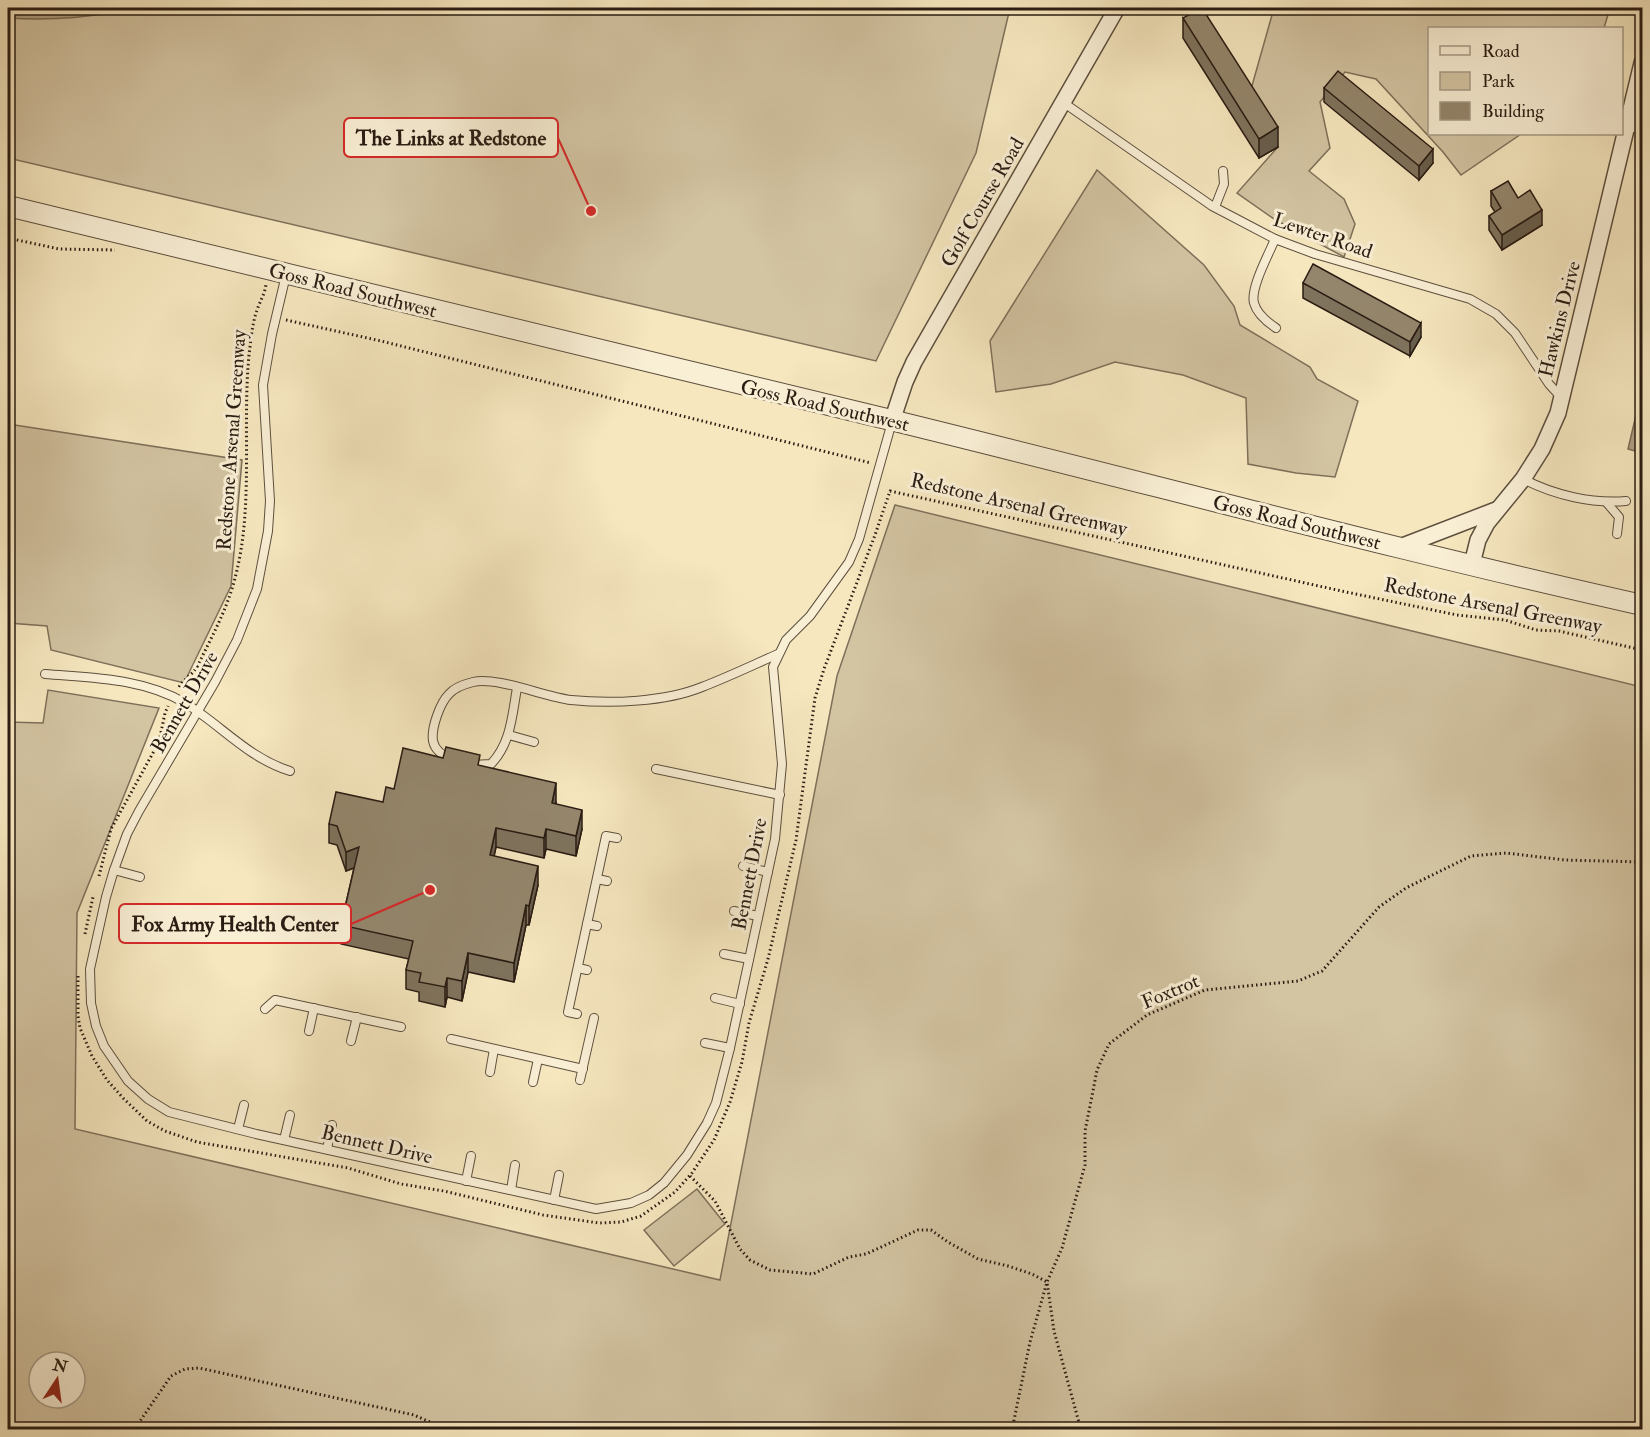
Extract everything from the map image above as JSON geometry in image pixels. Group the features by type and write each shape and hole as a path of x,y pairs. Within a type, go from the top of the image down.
{"street":[{"name":"Golf Course Road","path":"892,421 904,382 914,362 1117,8"},
{"name":"Hawkins Drive","path":"1472,564 1478,540 1542,449 1558,412 1635,128 1642,63"},
{"name":"Goss Road Southwest","path":"8,206 1642,605"},
{"path":"1400,547 1497,510"}],"lane":[{"name":"Lewter Road","path":"1064,102 1150,164 1215,207 1275,239 1316,254 1470,299 1496,314 1515,333 1549,384 1562,398"},
{"path":"1215,207 1224,184 1223,171"},
{"path":"1275,239 1254,291 1253,302 1264,319 1276,328"},
{"name":"Bennett Drive","path":"287,273 263,385 270,501 263,563 249,613 215,682 127,834 114,870 90,969 91,1003 96,1026 104,1046 128,1081 148,1099 169,1112 238,1129 596,1209 631,1203 649,1195 664,1184 687,1155 707,1123 716,1103 740,1004 775,839 780,795 780,742 773,667 786,640 810,616 849,562 859,539 892,421"},
{"path":"1523,479 1544,490 1606,503 1626,501"},
{"path":"1606,503 1619,517 1617,534"},
{"path":"517,688 508,735 501,753 491,764 473,765 444,756 436,748 433,740 440,709 448,694 459,686 476,681 491,680 571,700 643,701 700,688 778,654"},
{"path":"45,674 111,679 156,689 198,712 247,751 273,766 290,771"},
{"path":"508,735 534,742"},
{"path":"656,769 780,795"},
{"path":"577,1014 568,1012 606,836 617,838"},
{"path":"743,866 768,872"},
{"path":"114,870 140,877"},
{"path":"597,879 607,881"},
{"path":"283,909 331,919"},
{"path":"734,911 758,916"},
{"path":"587,924 597,926"},
{"path":"724,954 749,959"},
{"path":"578,968 587,970"},
{"path":"715,998 740,1004"},
{"path":"266,1009 276,1000 401,1027"},
{"path":"309,1031 314,1008"},
{"path":"351,1041 357,1017"},
{"path":"580,1080 594,1018"},
{"path":"451,1039 583,1069"},
{"path":"705,1043 730,1048"},
{"path":"490,1072 494,1049"},
{"path":"533,1082 538,1059"},
{"path":"238,1129 244,1105"},
{"path":"285,1140 290,1116"},
{"path":"327,1149 332,1125"},
{"path":"466,1180 471,1156"},
{"path":"511,1190 515,1166"},
{"path":"554,1200 560,1175"}],"path":[{"path":"8,238 59,249 121,251"},
{"name":"Redstone Arsenal Greenway","path":"98,881 111,830 159,742 165,713 179,686 191,676 197,667 225,609 235,578 241,550 245,505 247,386 256,314 264,294 266,281"},
{"path":"256,314 404,347 881,466"},
{"name":"Redstone Arsenal Greenway","path":"78,974 77,1006 80,1028 92,1056 107,1080 147,1121 165,1131 197,1142 348,1168 401,1184 444,1191 527,1211 599,1223 621,1222 641,1216 675,1192 690,1176 714,1140 725,1118 736,1086 749,1023 768,959 796,840 815,698 890,491 1346,592 1457,615 1505,620 1536,630 1559,631 1642,650"},
{"name":"Foxtrot","path":"1012,1430 1030,1342 1047,1282 1062,1248 1085,1165 1085,1131 1097,1070 1109,1044 1147,1015 1205,990 1298,981 1322,971 1379,908 1406,888 1471,856 1506,853 1565,860 1642,862"},
{"path":"84,941 93,896"},
{"path":"690,1176 715,1201 740,1249 750,1260 770,1270 813,1274 849,1257 866,1254 918,1230 931,1230 978,1259 1008,1266 1047,1282 1054,1331 1081,1430"},
{"path":"130,1430 138,1424 171,1376 185,1369 199,1368 414,1414 439,1426 441,1430"},
{"path":"8,1426 14,1430"}],"green space":[{"path":"8,8 1010,8 976,153 876,361 8,158"},
{"path":"1274,8 1610,8 1604,27 1428,27 1428,135 1520,135 1461,175 1376,79 1345,72 1320,102 1330,148 1309,171 1344,199 1355,224 1344,257 1274,219 1237,193 1278,147 1248,100"},
{"path":"1097,170 1204,265 1234,306 1240,325 1310,367 1317,379 1358,401 1335,477 1296,473 1248,464 1246,398 1183,375 1115,362 1051,384 996,392 990,341"},
{"path":"8,424 242,460 231,586 184,683 51,650 47,626 8,623"},
{"path":"895,505 1642,687 1642,1429 8,1429 8,722 43,723 48,690 159,708 77,913 75,1129 720,1280 837,676"},
{"path":"697,1189 725,1224 674,1266 644,1230"}],"water":[{"path":"8,8 112,8 108,13 96,15 33,19 8,18"},
{"path":"1640,398 1642,399 1642,453 1628,449"}],"building":[{"path":"1201,8 1278,127 1259,139 1183,18"},
{"path":"1338,71 1433,149 1419,166 1324,88"},
{"path":"1508,181 1518,198 1530,190 1542,210 1502,235 1489,216 1501,208 1491,191"},
{"path":"1313,264 1421,323 1410,342 1303,283"},
{"path":"446,747 480,755 478,765 556,783 552,803 582,810 576,836 546,829 544,838 496,828 490,855 538,866 529,906 526,905 514,963 468,953 462,981 447,978 445,987 419,982 421,973 406,970 413,941 341,925 359,847 346,852 337,826 329,824 336,792 383,802 386,787 394,789 403,748 443,758"}],"place":[{"name":"The Links at Redstone","path":"591,211"},
{"name":"Fox Army Health Center","path":"430,890"}]}
